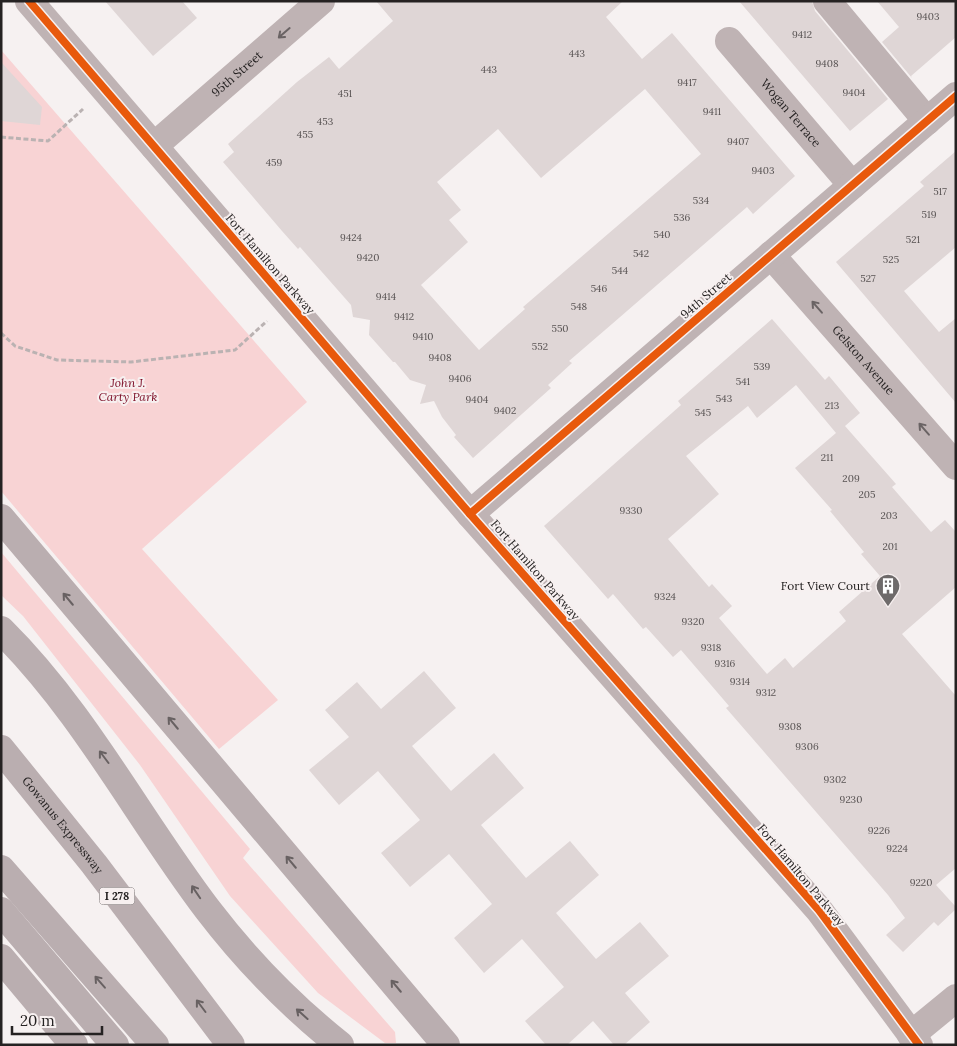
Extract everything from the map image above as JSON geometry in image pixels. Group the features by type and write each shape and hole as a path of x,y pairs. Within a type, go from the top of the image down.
{"highway":[{"path":"1,518 446,1045"},
{"path":"1,630 21,650 107,760 207,909 239,949 276,990 340,1045"},
{"name":"Gowanus Expressway","path":"1,749 94,864 231,1045"},
{"path":"1,869 155,1045"},
{"path":"1,911 115,1045"},
{"path":"1,958 74,1045"}],"street":[{"name":"Fort Hamilton Parkway","path":"29,1 470,514 819,910 915,1040"},
{"name":"95th Street","path":"154,146 321,1"},
{"path":"827,1 927,121"},
{"name":"Wogan Terrace","path":"729,41 852,185"},
{"name":"94th Street","path":"470,514 956,96"},
{"name":"Gelston Avenue","path":"771,255 956,466"},
{"path":"915,1040 956,998"}],"path":[{"path":"1,137 48,141 105,90"},
{"path":"1,333 14,346 57,360 131,362 235,350 288,303"}],"green space":[{"name":"John J. Carty Park","path":"1,50 307,402 142,549 278,700 219,749 1,491"},
{"path":"1,552 250,849 243,858 395,1032 396,1043 385,1043 318,993 230,896 140,765 23,616 1,595"}],"building":[{"path":"105,1 182,1 197,18 153,56"},
{"path":"376,1 623,1 606,17 642,59 672,33 795,176 753,214 747,207 569,361 572,363 548,385 551,388 473,458 454,437 456,435 442,417 434,401 420,404 426,385 410,380 393,362 369,335 370,320 353,317 351,305 300,247 298,249 223,162 234,152 228,144 297,82 329,57 339,69 393,21","holes":["645,89 701,154 523,307 525,309 479,350 421,285 468,242 449,220 461,210 437,182 498,129 541,178"]},
{"path":"739,1 812,1 815,11 888,99 850,131"},
{"path":"877,1 956,1 956,37 911,76 912,78 882,42 899,27"},
{"path":"1,62 42,107 40,125 1,121"},
{"path":"956,151 956,247 904,291 939,332 956,318 956,403 836,262 924,186 920,182"},
{"path":"772,319 825,380 829,376 860,413 845,426 896,484 892,487 931,532 945,520 956,532 956,587 902,634 956,696 956,868 936,885 956,909 938,926 934,922 903,952 886,935 905,918 888,895 726,708 729,706 681,650 673,657 646,627 643,629 613,594 608,599 544,526 681,405 678,401","holes":["796,385 836,433 795,468 832,510 830,511 864,552 861,554 880,576 839,612 846,621 793,668 785,658 767,674 719,618 732,606 712,584 709,587 668,539 719,494 686,456 748,406 757,418"]},
{"path":"424,671 456,708 412,746 451,791 494,753 524,788 481,825 526,878 570,841 599,875 556,913 596,959 640,922 669,956 625,993 650,1022 624,1045 614,1045 593,1021 567,1045 546,1045 525,1021 564,987 522,939 484,973 454,938 492,904 449,854 410,887 381,853 420,820 378,771 339,805 309,770 349,737 325,710 357,682 381,709"}],"cycle path":[{"path":"29,1 470,514 819,910 919,1045"},
{"path":"470,514 956,96"}],"place":[{"name":"Fort View Court","path":"888,607"}]}
